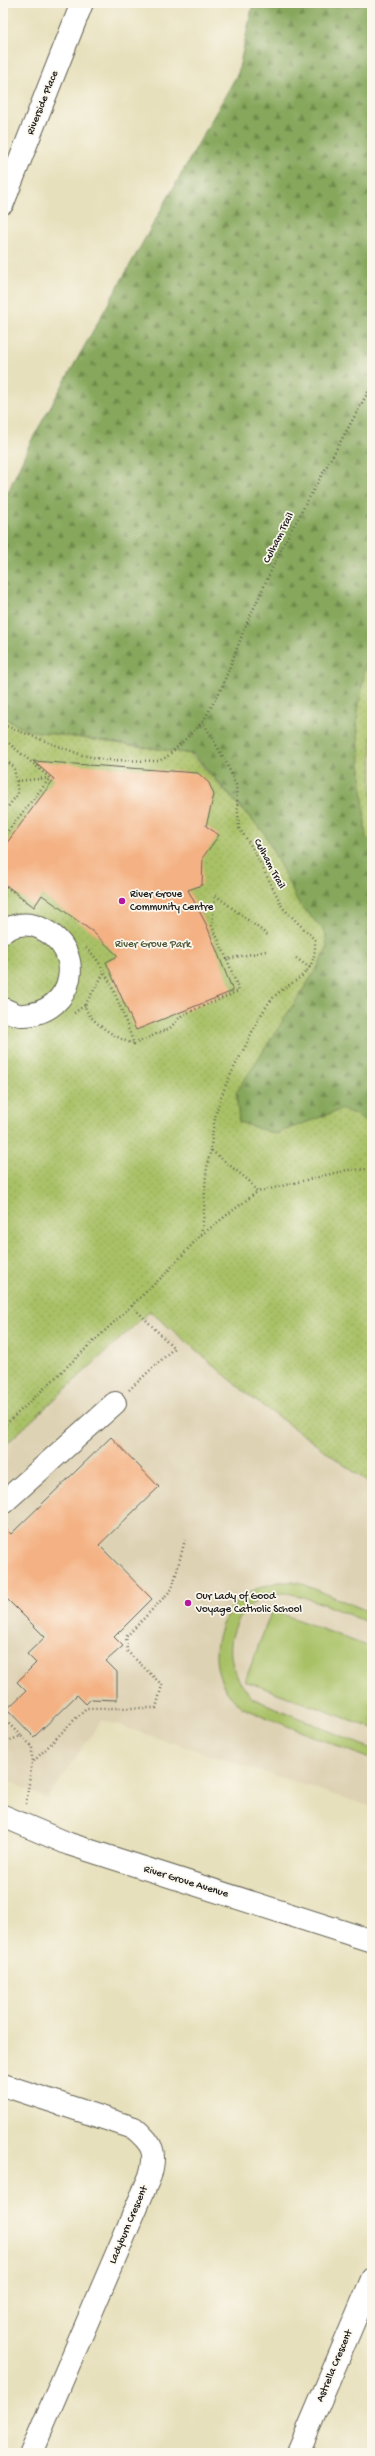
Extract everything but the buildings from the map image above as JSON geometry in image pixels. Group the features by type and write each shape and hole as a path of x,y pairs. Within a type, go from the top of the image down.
{"street":[{"name":"Riverside Place","path":"3,203 82,3"},
{"path":"3,932 11,926 33,924 54,933 67,951 71,968 70,981 56,1004 23,1016 3,1009"},
{"path":"3,1503 115,1403"},
{"name":"River Grove Avenue","path":"3,1816 69,1844 122,1862 372,1941"},
{"name":"Ladyburn Crescent","path":"3,2085 134,2128 149,2141 155,2160 150,2176 31,2453"},
{"name":"Astrella Crescent","path":"298,2453 372,2279"}],"path":[{"name":"Culham Trail","path":"310,968 316,956 315,940 283,908 252,847 239,828 236,785 227,764 202,722 222,687 246,624 284,543 372,385"},
{"path":"3,725 82,755 106,760 158,761 167,757 202,722"},
{"path":"3,738 50,778"},
{"path":"3,758 14,767 18,794 3,813"},
{"path":"17,781 50,778"},
{"path":"3,837 50,778"},
{"path":"3,884 33,908"},
{"path":"104,973 85,1005 87,1014 125,1042 134,1044 170,1028 182,1015 239,990 212,926 215,895 269,936"},
{"path":"82,944 94,954 104,973 134,1044"},
{"path":"227,960 266,950"},
{"path":"201,1235 204,1217 205,1169 211,1150 212,1123 221,1093 266,1006 279,992 310,968 296,958"},
{"path":"211,1150 249,1181 257,1192"},
{"path":"3,1427 164,1275 201,1235 257,1192 347,1170 372,1169"},
{"path":"115,1403 174,1348 132,1306"},
{"path":"32,1763 86,1708 156,1708 162,1685 127,1651 126,1637 172,1589 185,1540"},
{"path":"3,1718 32,1746 32,1763 23,1824"},
{"path":"3,1743 21,1736"}],"shaded area":[{"name":"Our Lady of Good Voyage Catholic School","path":"150,1310 252,1398 372,1485 372,1807 102,1720 47,1799 3,1778 3,1447"}],"green space":[{"path":"253,3 372,3 372,623 357,719 366,837 372,843 372,1123 343,1109 275,1134 239,1122 236,1092 317,968 327,948 325,931 299,904 264,833 193,754 25,730 3,717 3,503 30,443 238,73"},
{"path":"372,623 372,843 366,837 357,719"},
{"name":"River Grove Park","path":"3,717 25,730 191,754 264,833 299,904 325,931 327,948 317,968 236,1093 239,1122 275,1134 343,1109 372,1123 372,1485 252,1398 150,1311 3,1447"},
{"path":"278,1582 298,1582 372,1613 372,1624 302,1597 282,1593 269,1595 258,1600 248,1608 240,1618 235,1629 231,1641 231,1653 233,1666 239,1679 252,1698 372,1749 372,1760 243,1708 235,1701 221,1682 216,1656 220,1630 225,1618 232,1607 245,1595 259,1588"},
{"path":"272,1610 372,1648 372,1728 245,1681"}],"place":[{"name":"River Grove Community Centre","path":"122,901"},
{"name":"Our Lady of Good Voyage Catholic School","path":"188,1603"}]}
